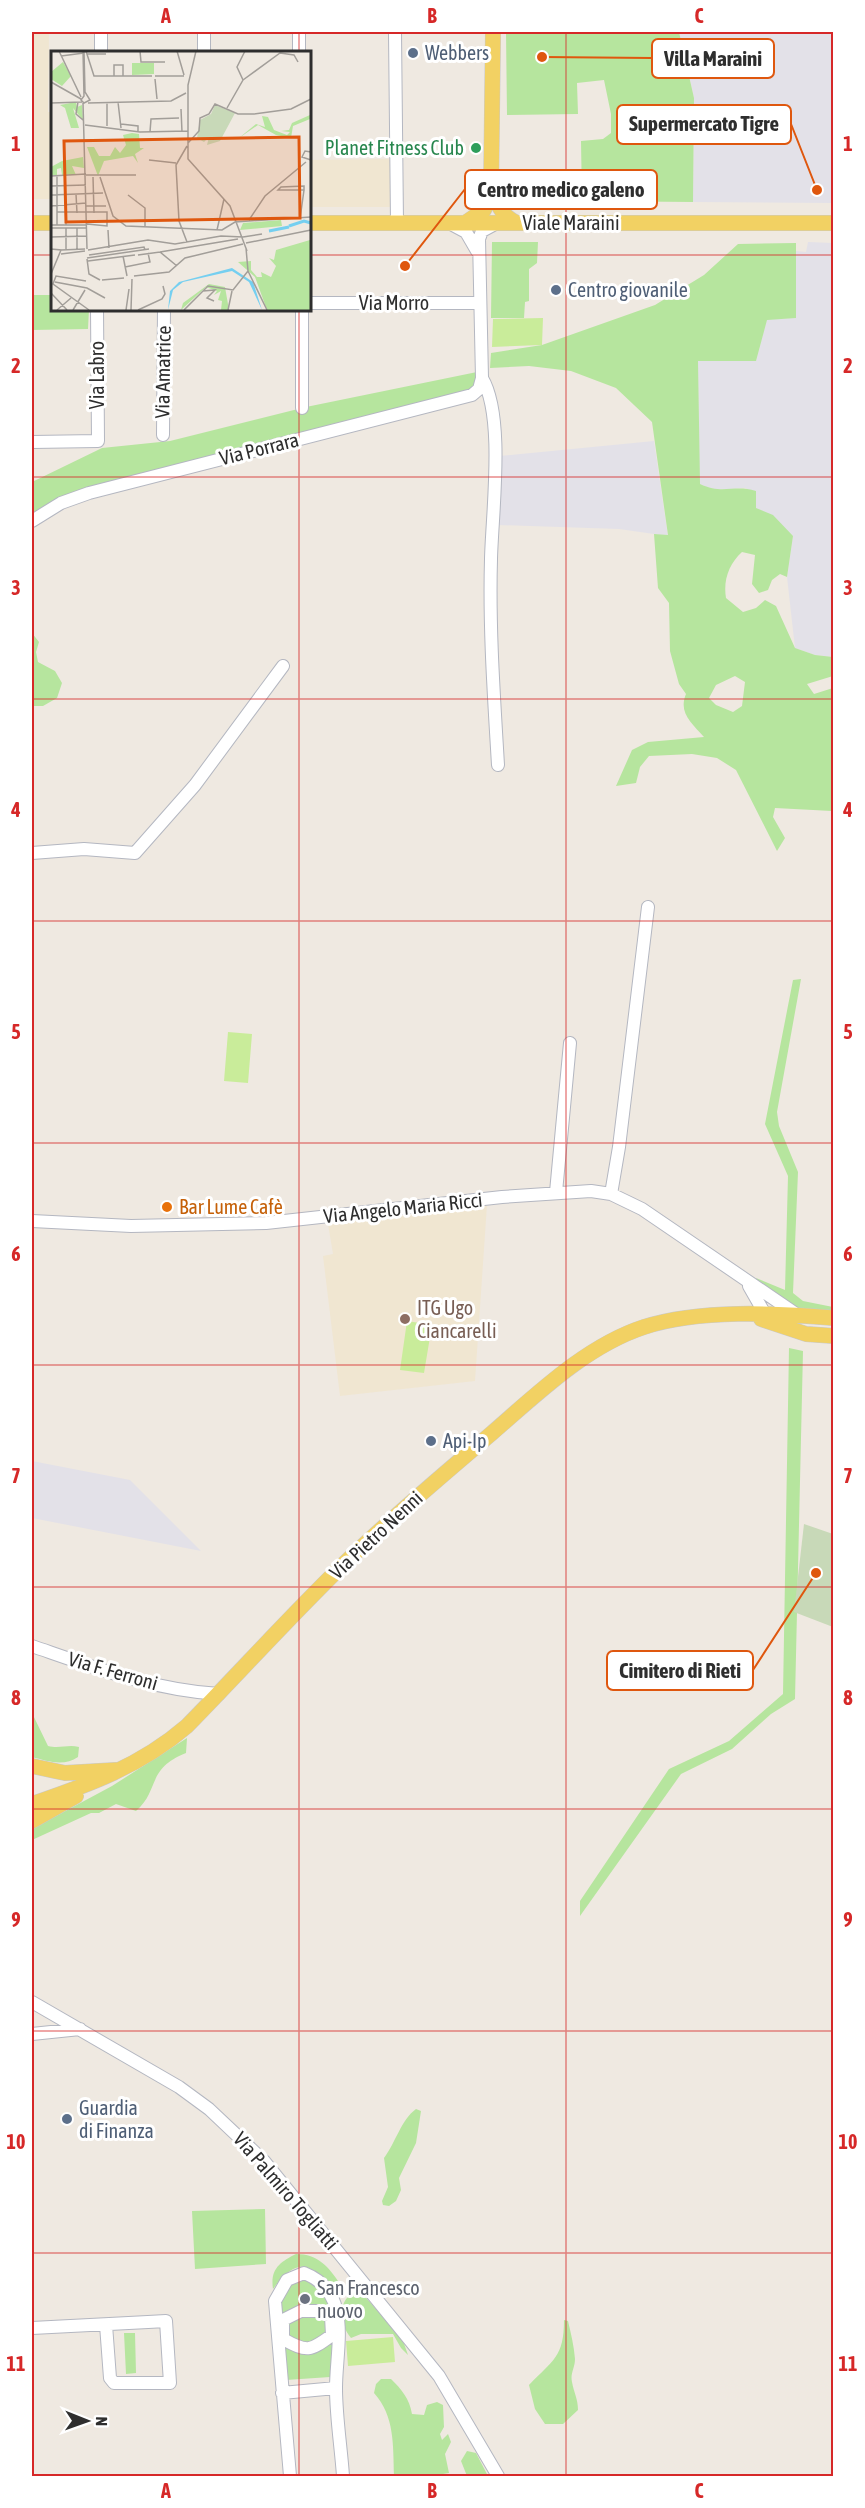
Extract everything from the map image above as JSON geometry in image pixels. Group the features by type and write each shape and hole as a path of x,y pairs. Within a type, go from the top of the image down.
{"main road":[{"path":"457,223 478,216 488,204 493,167 493,32"},
{"path":"493,167 499,208 517,223"},
{"path":"32,223 51,223"},
{"name":"Viale Maraini","path":"310,223 834,223"},
{"name":"Via Pietro Nenni","path":"32,1804 96,1783 168,1743 219,1694 347,1561 422,1492 532,1398 597,1350 627,1333 658,1323 699,1316 747,1316"},
{"name":"Via Angelo Maria Ricci","path":"747,1316 830,1317"},
{"name":"Via Angelo Maria Ricci","path":"767,1318 806,1334 830,1339"},
{"path":"32,1766 64,1773 124,1769"},
{"path":"32,1821 96,1783"}],"street":[{"path":"100,51 101,32"},
{"path":"204,32 204,51"},
{"path":"299,32 299,51"},
{"path":"395,32 397,223"},
{"path":"457,223 466,232 477,252"},
{"path":"498,765 491,560 496,462 490,397 482,378 477,252 482,231 499,224"},
{"name":"Via Morro","path":"310,303 479,303"},
{"name":"Via Labro","path":"32,442 98,441 97,310"},
{"name":"Via Amatrice","path":"163,435 164,310"},
{"path":"302,310 302,408"},
{"name":"Via Porrara","path":"32,521 61,503 99,490 468,396 479,389 482,378"},
{"path":"32,853 84,849 135,853 195,785 283,666"},
{"path":"611,1194 622,1126 648,908"},
{"path":"556,1192 570,1043"},
{"name":"Via Angelo Maria Ricci","path":"32,1221 132,1226 266,1223 556,1192 591,1191 611,1194 642,1209 718,1259 750,1288 802,1315"},
{"path":"747,1316 750,1288"},
{"name":"Via Angelo Maria Ricci","path":"750,1288 767,1318"},
{"path":"802,1315 806,1334"},
{"path":"830,1317 830,1339"},
{"name":"Via F. Ferroni","path":"32,1646 125,1678 195,1693 219,1694"},
{"path":"195,1693 200,1706 199,1714"},
{"name":"Via Palmiro Togliatti","path":"32,2002 187,2092 225,2123 264,2161 439,2376 498,2476"},
{"path":"32,2034 81,2029"},
{"path":"290,2476 275,2301 287,2280 304,2272 315,2277 327,2289 337,2305 341,2335 336,2388 343,2476"},
{"path":"32,2328 166,2322 170,2383 114,2383 110,2378 106,2325"},
{"path":"282,2393 336,2388"}],"shaded area":[{"path":"32,32 49,32 48,112 51,112 51,199 32,199"},
{"path":"679,32 833,32 833,203 693,202 694,98"},
{"path":"391,159 391,207 310,207 310,160"},
{"path":"808,242 833,243 833,657 815,655 795,648 787,577 793,536 756,508 746,488 714,490 699,484 698,361 756,361 767,319 796,318 796,251 806,252"},
{"path":"654,441 668,536 619,529 498,525 500,456"},
{"name":"ITG Ugo Ciancarelli","path":"487,1205 475,1381 340,1396 323,1256 333,1254 328,1224"},
{"path":"32,1461 130,1480 201,1551 32,1518"}],"green space":[{"path":"506,32 679,32 694,98 693,202 582,201 581,141 603,139 611,133 611,114 604,80 577,83 578,114 507,115"},
{"path":"492,242 538,242 537,263 529,269 529,301 525,302 524,318 491,318"},
{"path":"796,243 796,318 767,320 756,361 698,361 700,484 715,489 741,488 756,491 756,508 773,515 793,536 787,577 780,574 772,580 768,590 759,593 752,584 755,555 742,552 728,573 725,585 726,598 743,612 756,608 765,600 776,606 795,648 815,655 833,657 833,676 807,684 814,694 833,688 832,811 775,808 773,817 785,838 777,851 736,770 717,758 692,754 649,756 640,767 636,783 616,786 632,750 648,742 704,737 685,712 686,694 679,684 670,651 669,603 658,588 654,534 668,535 652,422 616,388 571,371 529,366 490,368 491,353 542,345 655,305 704,275 738,244","holes":["735,676 745,682 742,706 733,712 716,705 709,698 716,685"]},
{"path":"32,295 51,295 51,310 89,310 88,329 32,330"},
{"path":"543,318 542,345 492,347 493,319"},
{"path":"477,372 478,383 471,390 89,493 32,521 32,482 102,448 170,441 306,407"},
{"path":"32,633 39,642 36,652 38,662 55,671 62,683 57,698 43,706 32,706"},
{"path":"801,979 777,1112 779,1126 798,1172 793,1293 803,1301 833,1307 833,1312 798,1310 778,1304 769,1298 756,1278 785,1290 788,1176 765,1124 793,980"},
{"path":"228,1032 252,1034 248,1083 224,1081"},
{"path":"407,1321 432,1325 424,1373 400,1370"},
{"path":"789,1348 803,1351 795,1699 771,1714 732,1749 681,1774 580,1916 580,1901 669,1769 729,1741 783,1694"},
{"path":"804,1524 833,1534 833,1627 794,1612"},
{"path":"32,1713 48,1746 79,1747 78,1757 61,1762 32,1757"},
{"path":"187,1738 186,1753 165,1766 136,1811 116,1804 32,1840 32,1829 112,1786"},
{"path":"416,2109 421,2111 416,2143 399,2178 401,2190 396,2201 389,2206 383,2205 382,2201 388,2187 384,2158 402,2125"},
{"path":"265,2209 266,2264 195,2269 192,2211"},
{"path":"296,2254 311,2256 327,2267 340,2284 336,2293 320,2275 305,2267 298,2267 290,2271 273,2289 273,2276 277,2267"},
{"path":"298,2278 312,2279 334,2305 338,2342 330,2377 286,2380 280,2337 280,2303 285,2290"},
{"path":"360,2291 402,2338 408,2355 393,2334 361,2334 351,2338 344,2325 342,2310 347,2298"},
{"path":"564,2320 568,2321 574,2349 575,2362 572,2379 578,2410 563,2424 545,2424 535,2409 529,2385 556,2357 562,2342"},
{"path":"124,2333 135,2333 136,2373 126,2374"},
{"path":"393,2337 395,2362 348,2366 346,2341"},
{"path":"381,2379 391,2379 407,2399 412,2414 424,2415 427,2405 437,2402 443,2405 444,2427 440,2434 442,2440 448,2434 451,2442 445,2454 449,2473 431,2476 394,2476 392,2432 386,2411 374,2393 376,2384"},
{"path":"467,2451 476,2453 488,2476 467,2476 461,2461"}],"place":[{"name":"Webbers","path":"413,53"},
{"name":"Villa Maraini","path":"542,57"},
{"name":"Planet Fitness Club","path":"476,148"},
{"name":"Supermercato Tigre","path":"817,190"},
{"name":"Centro medico galeno","path":"405,266"},
{"name":"Centro giovanile","path":"556,290"},
{"name":"Bar Lume Cafè","path":"167,1207"},
{"name":"ITG Ugo Ciancarelli","path":"405,1319"},
{"name":"Api-Ip","path":"431,1441"},
{"name":"Cimitero di Rieti","path":"816,1573"},
{"name":"Guardia di Finanza","path":"67,2119"},
{"name":"San Francesco nuovo","path":"305,2299"}]}
